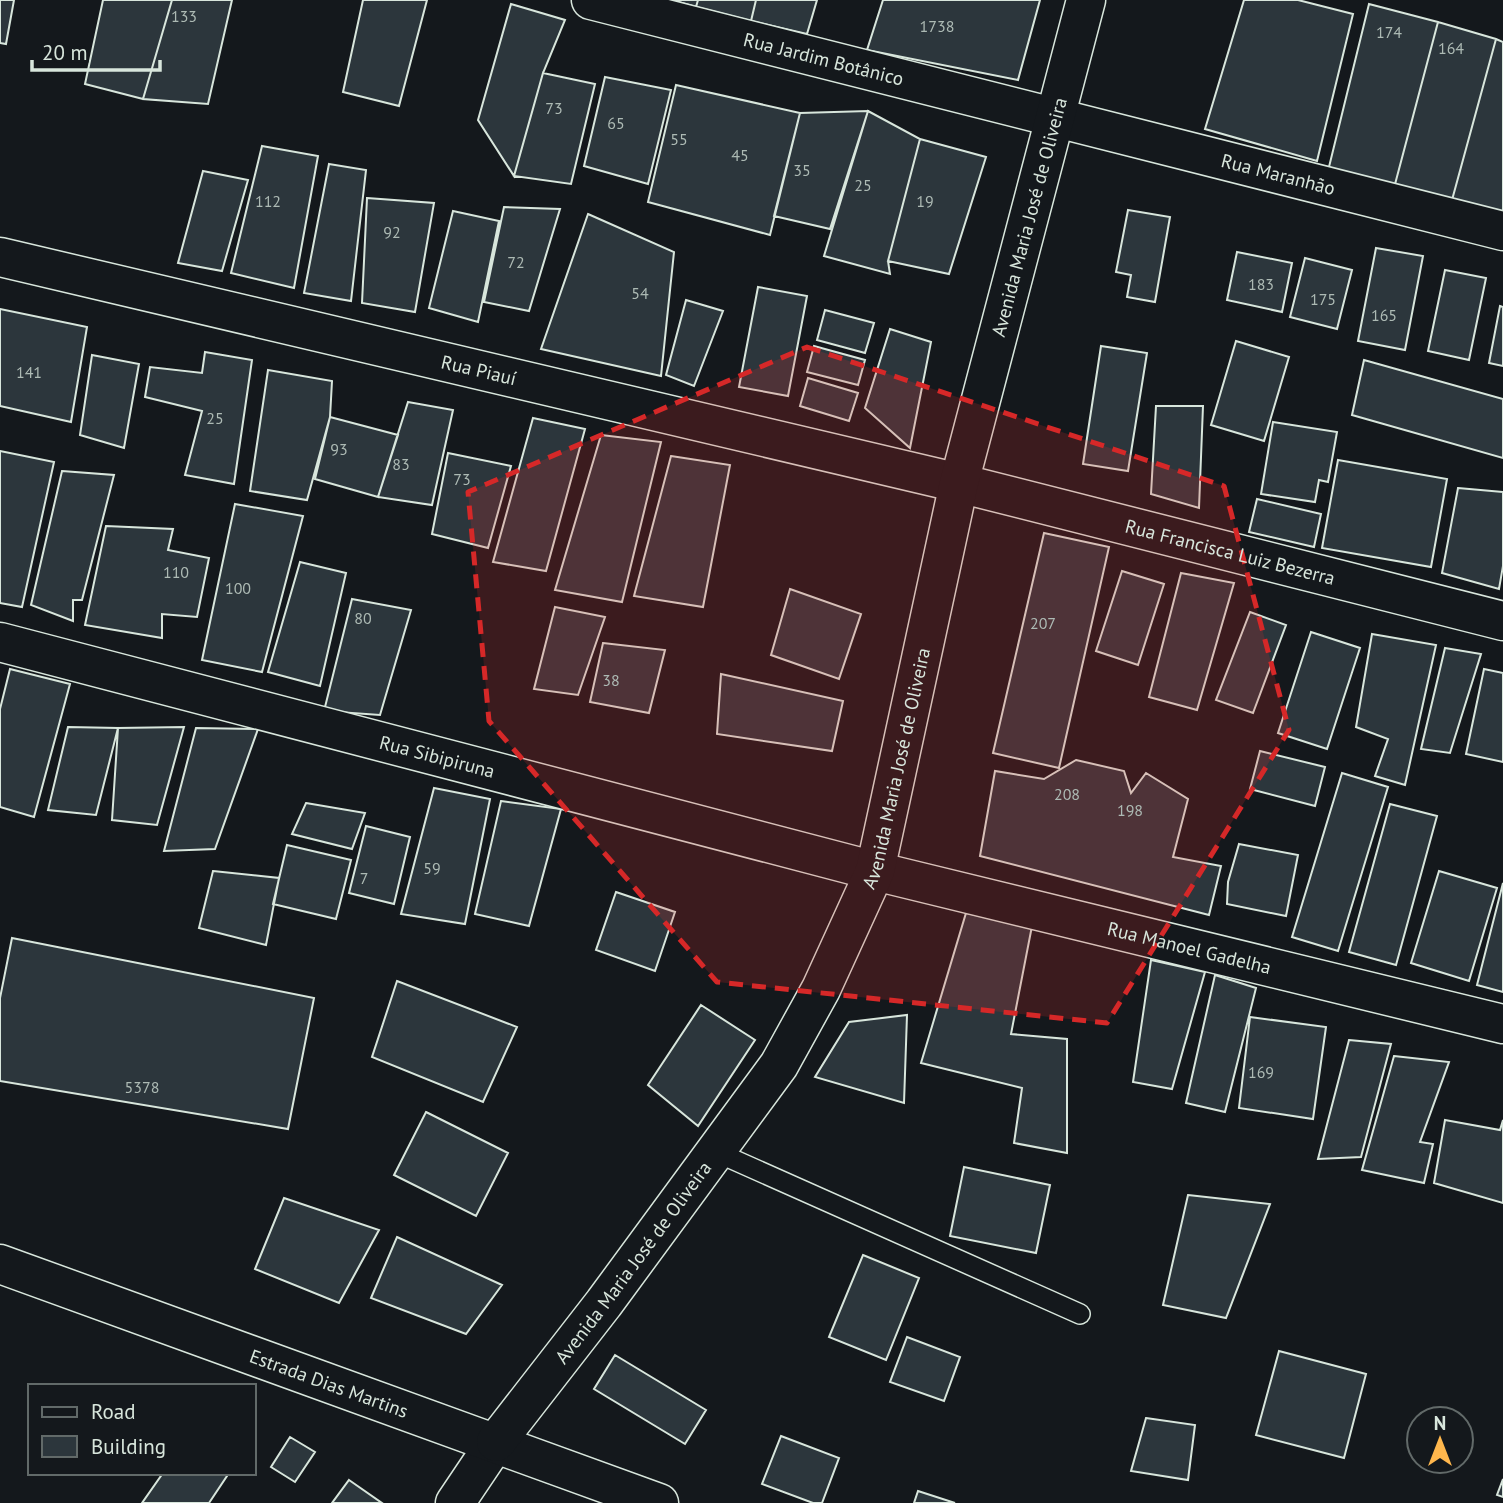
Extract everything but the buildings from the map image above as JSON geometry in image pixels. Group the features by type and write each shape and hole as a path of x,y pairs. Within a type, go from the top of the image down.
{"street":[{"name":"Rua Jardim Botânico","path":"591,0 1054,118"},
{"name":"Avenida Maria José de Oliveira","path":"455,1503 496,1442 604,1303 779,1065 821,989 875,871 959,482 1086,0"},
{"name":"Rua Maranhão","path":"1054,118 1503,231"},
{"name":"Rua Piauí","path":"0,257 959,482"},
{"name":"Rua Francisca Luiz Bezerra","path":"959,482 1503,621"},
{"name":"Rua Sibipiruna","path":"0,642 875,871"},
{"name":"Rua Manoel Gadelha","path":"875,871 1503,1024"},
{"name":"Estrada Dias Martins","path":"0,1264 659,1503"}],"lane":[{"path":"714,1152 1080,1314"}],"highlighted area":[{"path":"807,347 1224,486 1289,730 1107,1023 717,982 489,721 468,492"}]}
